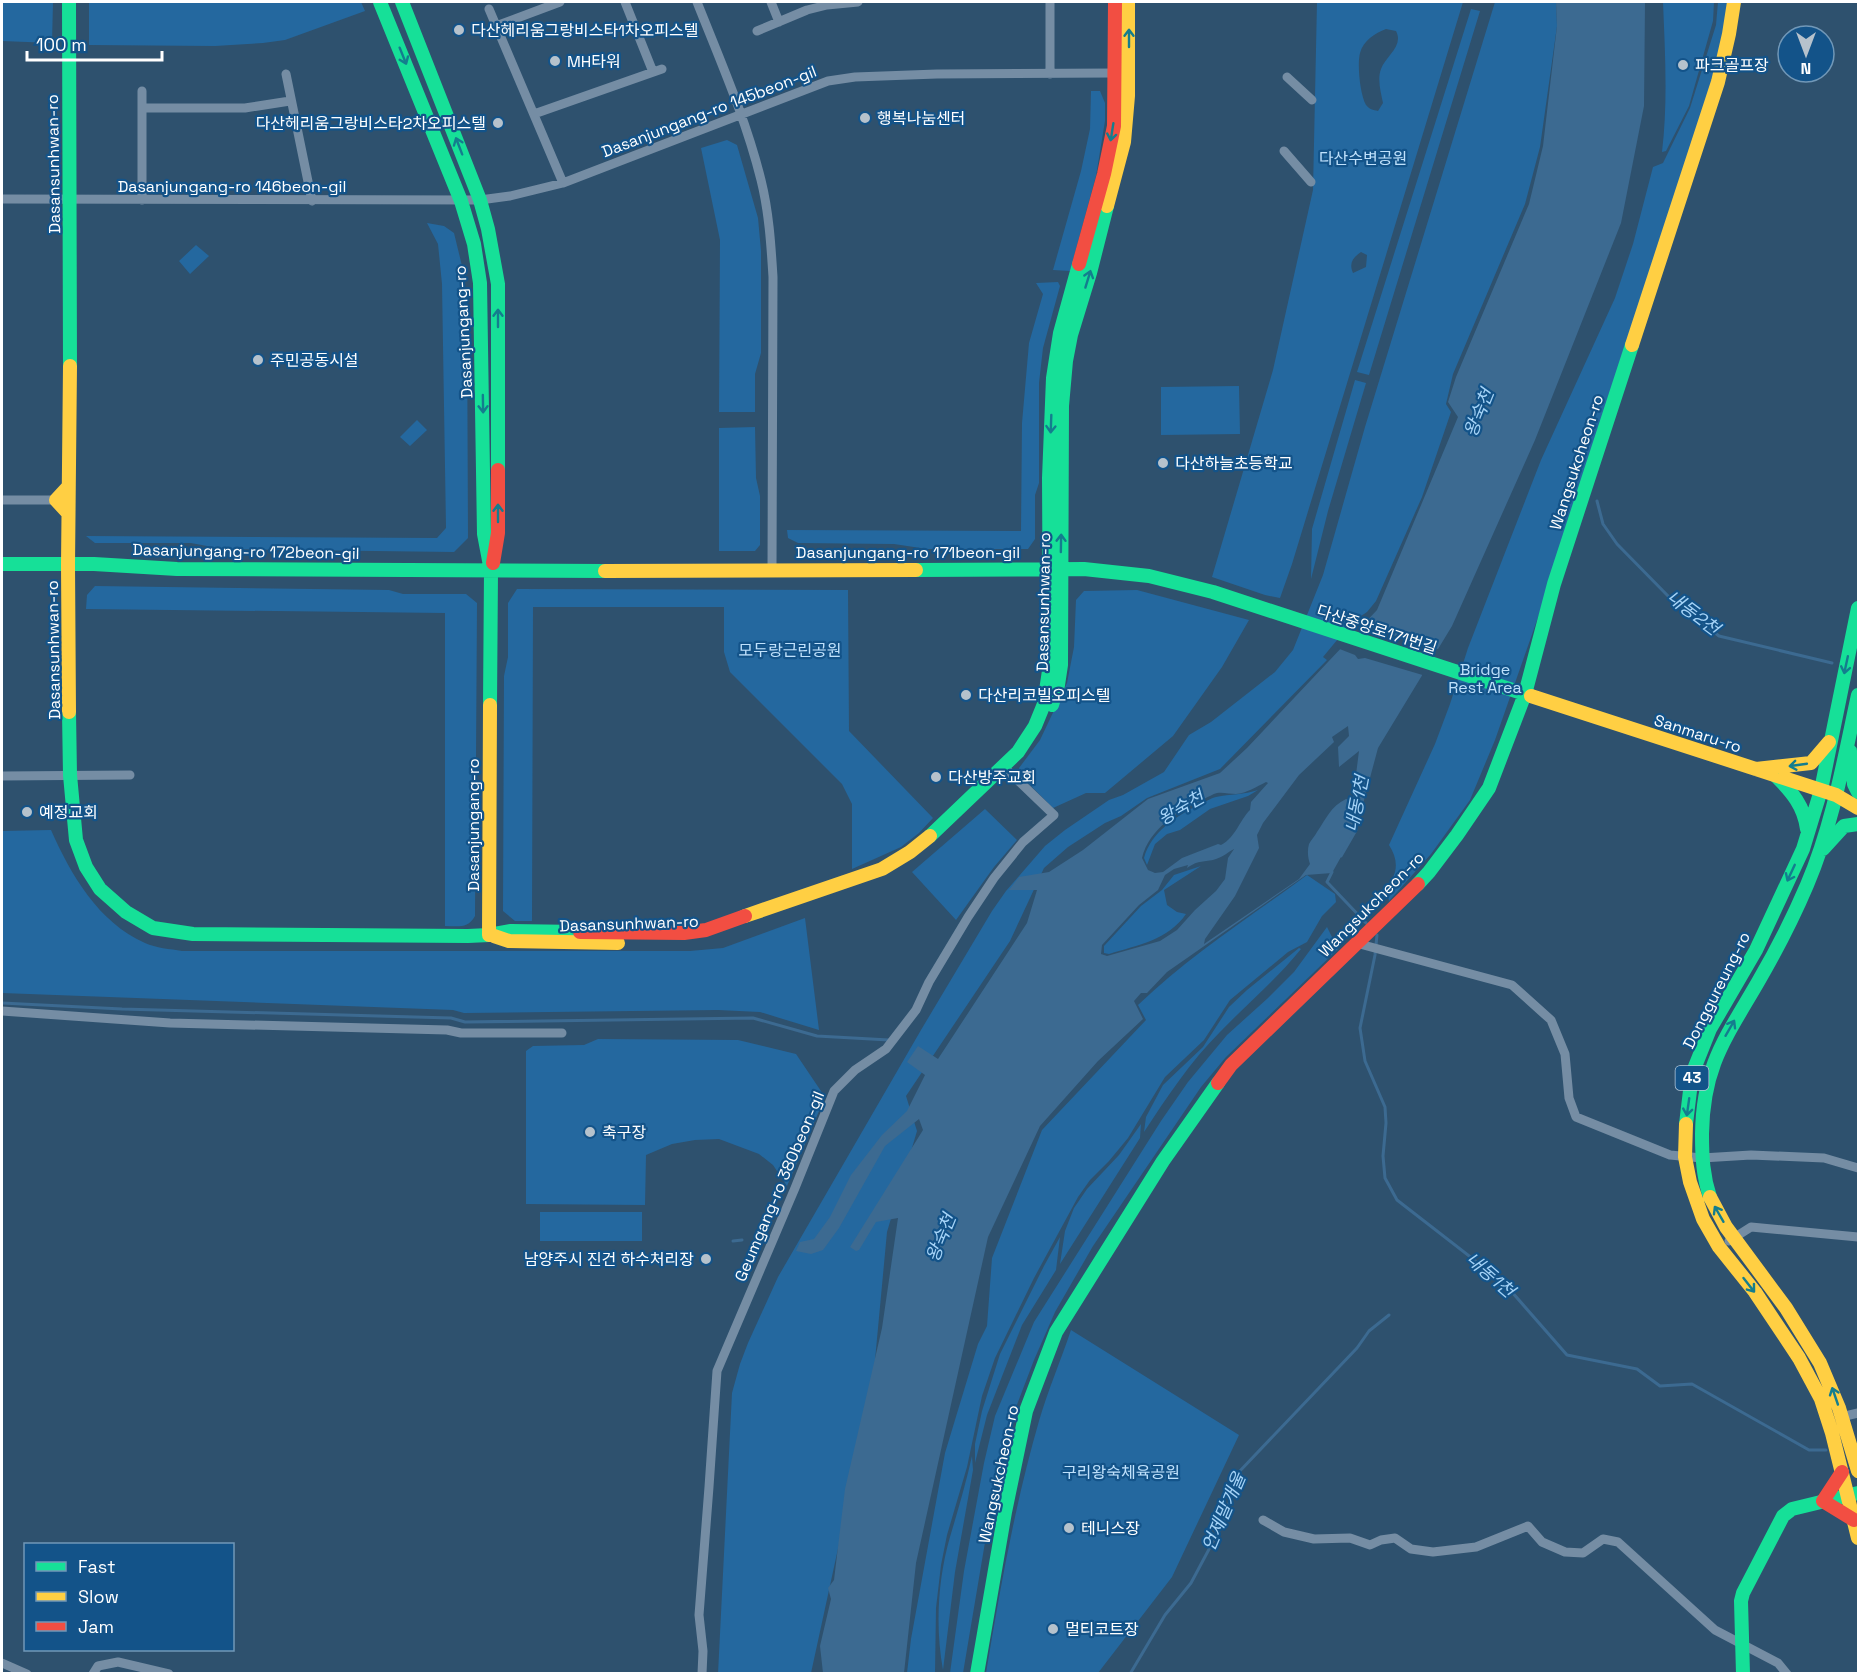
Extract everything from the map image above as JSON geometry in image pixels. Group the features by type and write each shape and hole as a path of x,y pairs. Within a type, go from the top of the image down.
{"street":[{"name":"Dasansunhwan-ro","path":"69,2 70,775 76,840 86,867 100,889 126,912 153,928 193,934 489,935 509,941 619,943 722,934 855,888 903,867 944,835 1006,769 1036,725 1047,692 1050,664 1066,361 1071,335 1090,273 1124,142 1128,96 1128,2"},
{"name":"Dasanjungang-ro","path":"380,2 461,201 474,244 480,283 482,334 484,534 491,571"},
{"name":"Dasanjungang-ro","path":"402,2 480,200 498,284 498,533 491,571 489,935"},
{"path":"496,26 560,2"},
{"path":"534,114 658,70 626,2"},
{"name":"Dasanjungang-ro 171beon-gil","path":"697,2 741,113 762,181 771,239 773,277 772,568"},
{"path":"771,2 779,22"},
{"path":"757,31 807,10 827,5 858,2"},
{"path":"1050,2 1050,74"},
{"name":"Dasansunhwan-ro","path":"1055,569 1050,426 1056,353 1109,151 1115,104 1115,2"},
{"name":"Wangsukcheon-ro","path":"978,1674 1005,1512 1026,1411 1056,1332 1163,1161 1231,1065 1362,944 1429,872 1489,788 1718,82 1734,2"},
{"path":"489,9 563,183"},
{"name":"Dasanjungang-ro 145beon-gil","path":"461,201 510,196 563,183 828,81 855,77 937,74 1115,73"},
{"path":"286,74 312,201"},
{"path":"1287,76 1312,100"},
{"path":"142,91 142,200"},
{"path":"143,108 245,108 290,101"},
{"path":"1284,151 1311,182"},
{"name":"Dasanjungang-ro 146beon-gil","path":"2,200 461,201"},
{"path":"2,500 56,500 68,487"},
{"path":"56,500 68,513"},
{"name":"Dasanjungang-ro 172beon-gil","path":"2,564 94,564 177,569 491,571"},
{"name":"Dasanjungang-ro 171beon-gil","path":"491,571 772,568 1084,569 1149,576 1213,592 1254,607"},
{"name":"다산중앙로171번길","path":"1254,607 1520,693"},
{"name":"Donggureung-ro","path":"1858,608 1821,790 1803,849 1756,950 1710,1029 1692,1074 1686,1118 1685,1157 1690,1182 1703,1219 1719,1247 1755,1292 1799,1358 1821,1399 1842,1472 1853,1494 1854,1520 1858,1538"},
{"name":"Sanmaru-ro","path":"1520,693 1836,795 1858,808"},
{"name":"Donggureung-ro","path":"1858,695 1836,795 1819,854 1794,914 1713,1061 1707,1083 1702,1120 1701,1158 1704,1179 1712,1203 1733,1239 1778,1296 1828,1377 1858,1471"},
{"path":"1849,737 1854,784 1858,792"},
{"path":"1756,769 1811,763 1831,740"},
{"name":"Geumgang-ro 380beon-gil","path":"702,1674 703,1651 699,1615 717,1371 834,1091 855,1070 886,1049 916,1010 968,917 994,878 1023,842 1054,815 1006,769"},
{"path":"2,776 130,775"},
{"path":"1776,776 1798,798 1806,816 1807,835"},
{"path":"1819,854 1844,826 1858,824"},
{"path":"1362,944 1512,985 1551,1020 1565,1054 1569,1098 1576,1117 1670,1155 1701,1158 1751,1155 1824,1158 1858,1168"},
{"path":"2,1011 170,1023 447,1030 461,1033 562,1033"},
{"path":"1719,1247 1751,1227 1858,1237"},
{"path":"1841,1417 1858,1413"},
{"path":"1822,1501 1842,1472"},
{"path":"1743,1674 1744,1645 1741,1602 1743,1593 1783,1516 1792,1509 1853,1494"},
{"path":"1822,1501 1854,1520"},
{"path":"1263,1520 1284,1532 1314,1539 1350,1538 1370,1545 1381,1540 1395,1538 1411,1549 1432,1552 1476,1548 1528,1526 1542,1542 1565,1552 1583,1553 1603,1539 1618,1542 1715,1630 1778,1663 1787,1674"},
{"path":"93,1674 98,1666 118,1662 169,1674"},
{"path":"2,1663 27,1674"}],"green space":[{"path":"2,2 53,2 52,43 2,41"},
{"path":"89,2 361,2 365,11 285,40 263,43 215,46 89,45"},
{"name":"다산수변공원","path":"1317,2 1463,2 1280,598 1212,577 1273,370 1313,190","holes":["1386,29 1396,31 1398,41 1380,73 1383,103 1378,111 1368,107 1364,100 1359,58 1367,41","1361,252 1367,255 1366,267 1353,273 1352,261"]},
{"path":"1495,2 1556,2 1557,26 1540,147 1525,204 1453,374 1446,404 1451,412 1422,497 1376,601 1367,612 1352,622 1323,657 1327,660 1220,769 1147,798 1068,847 1044,868 1010,941 906,1096 917,1131 887,1232 872,1392 811,1673 718,1674 732,1393 748,1343 778,1277 921,1030 1006,891 1045,846 1065,830 1109,800 1123,795 1164,772 1189,735 1211,722 1275,672 1293,650 1323,575 1365,427"},
{"name":"파크골프장","path":"1663,2 1714,2 1713,21 1689,106 1666,151 1662,152 1665,96"},
{"name":"Bridge Rest Area","path":"1718,2 1731,2 1717,74 1550,583 1495,740 1470,800 1431,854 1389,901 1387,891 1381,891 1391,881 1396,870 1395,858 1389,845 1435,744 1468,648 1541,460 1615,298 1633,244 1653,167 1663,163 1690,108 1716,25"},
{"path":"1471,9 1480,11 1369,375 1357,372"},
{"path":"1091,91 1100,91 1105,103 1105,121 1096,176 1070,271 1053,270 1081,171 1090,129"},
{"path":"727,140 737,145 758,218 761,251 761,353 755,374 755,412 719,412 720,240 701,148"},
{"path":"427,223 444,226 454,233 463,270 467,305 468,538 454,552 223,549 191,543 95,543 86,536 437,538 446,528 442,284 438,244"},
{"path":"196,245 209,256 190,274 179,261"},
{"path":"1058,282 1060,286 1043,348 1039,383 1039,483 1035,495 1035,539 1028,549 927,549 894,544 798,543 788,538 787,530 1021,531 1022,423 1029,343 1043,294 1036,283"},
{"path":"1355,380 1366,383 1328,511 1311,579 1312,529"},
{"path":"1239,386 1240,434 1161,435 1161,387"},
{"path":"417,420 427,430 410,446 400,437"},
{"path":"755,427 756,478 760,496 760,545 755,551 719,551 719,428"},
{"path":"95,586 389,590 403,594 466,594 477,603 475,916 472,920 462,926 445,926 445,613 86,609 87,595"},
{"name":"모두랑근린공원","path":"517,589 848,590 849,731 933,818 901,847 852,869 852,804 842,784 730,672 724,652 724,607 533,607 532,921 515,921 503,911 504,676 508,657 508,603"},
{"path":"1137,590 1249,620 1222,667 1173,736 1105,793 1086,793 1053,808 1019,774 1019,768 1040,740 1067,683 1074,647 1076,600 1084,591"},
{"path":"1258,790 1248,796 1210,809 1180,830 1167,834 1155,844 1147,865 1144,858 1152,840 1173,820 1214,798"},
{"path":"985,809 1017,840 994,867 956,920 912,872"},
{"path":"51,830 77,880 88,896 113,923 145,943 182,951 690,951 723,948 805,918 819,1030 760,1012 718,1010 464,1013 453,1010 2,993 2,831"},
{"path":"1201,866 1164,890 1167,905 1177,912 1186,914 1179,923 1152,940 1109,954 1104,953 1104,946 1141,906 1162,890 1174,875"},
{"path":"1307,875 1335,894 1336,902 1322,916 1307,942 1288,952 1230,1000 1204,1040 1165,1077 1128,1138 1090,1180 1078,1197 1034,1278 995,1358 982,1396 967,1467 947,1535 936,1608 935,1673 907,1673 911,1639 945,1453 978,1344 987,1326 992,1258 1042,1130 1146,1020 1138,1005 1199,953"},
{"path":"1327,927 1338,949 1226,1057 1201,1087 1093,1246 1055,1312 1010,1423 995,1483 963,1673 950,1673 964,1571 995,1416 1034,1322 1188,1082 1227,1035 1294,972"},
{"path":"1299,948 1301,949 1282,971 1199,1055 1144,1132 1146,1117 1163,1085 1203,1047 1229,1007"},
{"path":"598,1039 738,1040 796,1054 825,1097 787,1186 773,1165 759,1154 719,1139 695,1140 672,1144 646,1155 645,1205 526,1204 526,1051 533,1046 584,1045"},
{"path":"1141,1124 1140,1138 1060,1264 1065,1231 1074,1208 1087,1189 1119,1155"},
{"path":"540,1212 642,1212 642,1241 540,1241"},
{"path":"1060,1237 1056,1270 1022,1325 987,1415 975,1463 975,1444 982,1411 1000,1354"},
{"name":"구리왕숙체육공원","path":"1071,1330 1239,1435 1172,1577 1098,1673 986,1673 1015,1515 1030,1452"},
{"path":"972,1456 973,1470 955,1572 943,1670 939,1637 940,1586 946,1553"}],"water":[{"name":"왕숙천","path":"1556,2 1645,2 1644,106 1621,223 1535,440 1452,626 1378,748 1356,830 1332,873 1306,875 1167,972 1147,993 1141,993 1134,1001 1143,1019 1098,1061 1040,1126 988,1237 916,1563 904,1673 823,1673 820,1646 831,1599 828,1588 834,1580 845,1489 882,1328 898,1218 876,1222 859,1250 856,1251 850,1247 923,1130 919,1119 885,1146 839,1228 823,1250 811,1254 796,1251 800,1242 814,1239 830,1217 851,1175 882,1135 907,1111 925,1075 907,1062 918,1046 938,1059 1027,923 1037,890 1009,890 1019,877 1049,872 1083,850 1148,799 1220,773 1247,748 1377,610 1458,417 1448,402 1456,377 1529,204 1543,146 1557,26","holes":["1348,726 1349,736 1338,747 1339,767 1359,751 1353,798 1341,802 1326,818 1309,844 1310,864 1299,879 1204,944 1205,939 1235,896 1259,848 1257,835 1263,823 1299,775 1334,742 1332,737","1268,783 1251,802 1250,810 1226,842 1182,858 1163,872 1155,873 1148,870 1142,858 1146,848 1158,829 1175,815 1215,793 1236,794 1251,790","1234,849 1228,858 1225,879 1177,930 1160,941 1107,956 1101,954 1102,945 1139,905 1158,890 1165,875 1174,869 1188,865 1187,868 1198,862 1219,858"]}],"pier":[{"path":"1359,625 1370,625 1376,630 1441,650 1426,676 1365,658 1358,659 1355,655 1337,648"}],"waterway":[{"name":"내동2천","path":"1597,501 1603,524 1617,544 1669,597 1719,636 1832,663"},
{"name":"내동1천","path":"1341,856 1356,830"},
{"name":"내동1천","path":"1332,872 1327,882 1366,923"},
{"name":"내동1천","path":"1377,935 1360,1028 1365,1061 1385,1107 1383,1156 1385,1178 1397,1200 1504,1283 1567,1355 1637,1369 1660,1386 1692,1384 1809,1450 1826,1450"},
{"path":"2,1003 122,1009 451,1018 465,1022 753,1018 817,1036 889,1040"},
{"path":"733,1241 742,1240"},
{"name":"언제말개울","path":"1130,1674 1165,1615 1191,1583 1223,1523 1238,1473 1357,1348 1369,1331 1389,1315"}],"traffic: fast":[{"path":"69,2 70,366"},
{"path":"380,2 461,201 474,244 480,283 484,534 491,571 490,705"},
{"path":"402,2 480,200 488,229 498,284 498,470"},
{"path":"1052,705 1061,665 1062,406 1066,361 1071,335 1107,206"},
{"path":"930,836 1018,752 1035,726 1044,704 1050,664 1049,478 1053,378 1060,333 1079,264"},
{"path":"1418,884 1457,835 1489,788 1525,694 1554,584 1632,345"},
{"path":"2,564 94,564 177,569 605,571"},
{"path":"916,570 1084,569 1149,576 1213,592 1531,696"},
{"path":"1686,1124 1692,1074 1710,1029 1756,950 1803,849 1821,790 1858,608"},
{"path":"1710,1197 1703,1166 1702,1134 1703,1110 1711,1071 1726,1037 1784,934 1816,862 1837,791 1858,695"},
{"path":"69,712 70,775 76,840 86,867 100,889 126,912 153,928 193,934 468,936 511,931 580,932"},
{"path":"1850,751 1854,784 1858,792"},
{"path":"1776,776 1796,800 1803,813 1807,829"},
{"path":"1823,849 1844,826 1858,824"},
{"path":"977,1674 1005,1512 1026,1411 1056,1332 1163,1161 1218,1083"},
{"path":"1743,1674 1741,1601 1743,1593 1783,1516 1792,1509 1858,1493"}],"traffic: slow":[{"path":"1107,206 1124,142 1128,96 1128,2"},
{"path":"1632,345 1718,82 1734,2"},
{"path":"69,712 70,366"},
{"path":"68,487 56,500 68,513"},
{"path":"605,571 916,570"},
{"path":"1531,696 1836,795 1858,808"},
{"path":"489,935 490,705"},
{"path":"1756,769 1811,763 1829,742"},
{"path":"745,916 882,869 910,852 930,836"},
{"path":"494,936 509,941 618,943"},
{"path":"1686,1124 1685,1157 1690,1182 1703,1219 1719,1247 1755,1292 1799,1358 1821,1399 1832,1433 1858,1538"},
{"path":"1710,1197 1726,1227 1786,1308 1820,1363 1839,1408 1858,1471"}],"traffic: jam":[{"path":"1079,264 1104,174 1114,126 1115,2"},
{"path":"493,563 498,533 498,470"},
{"path":"1218,1083 1231,1065 1418,884"},
{"path":"580,932 684,933 706,930 745,916"},
{"path":"1842,1472 1823,1501 1854,1520"}],"place":[{"name":"다산헤리움그랑비스타1차오피스텔","path":"459,30"},
{"name":"MH타워","path":"555,61"},
{"name":"파크골프장","path":"1683,65"},
{"name":"행복나눔센터","path":"865,118"},
{"name":"다산헤리움그랑비스타2차오피스텔","path":"498,123"},
{"name":"주민공동시설","path":"258,360"},
{"name":"다산하늘초등학교","path":"1163,463"},
{"name":"다산리코빌오피스텔","path":"966,695"},
{"name":"다산방주교회","path":"936,777"},
{"name":"예정교회","path":"27,812"},
{"name":"축구장","path":"590,1132"},
{"name":"남양주시 진건 하수처리장","path":"706,1259"},
{"name":"테니스장","path":"1069,1528"},
{"name":"멀티코트장","path":"1053,1629"}]}
